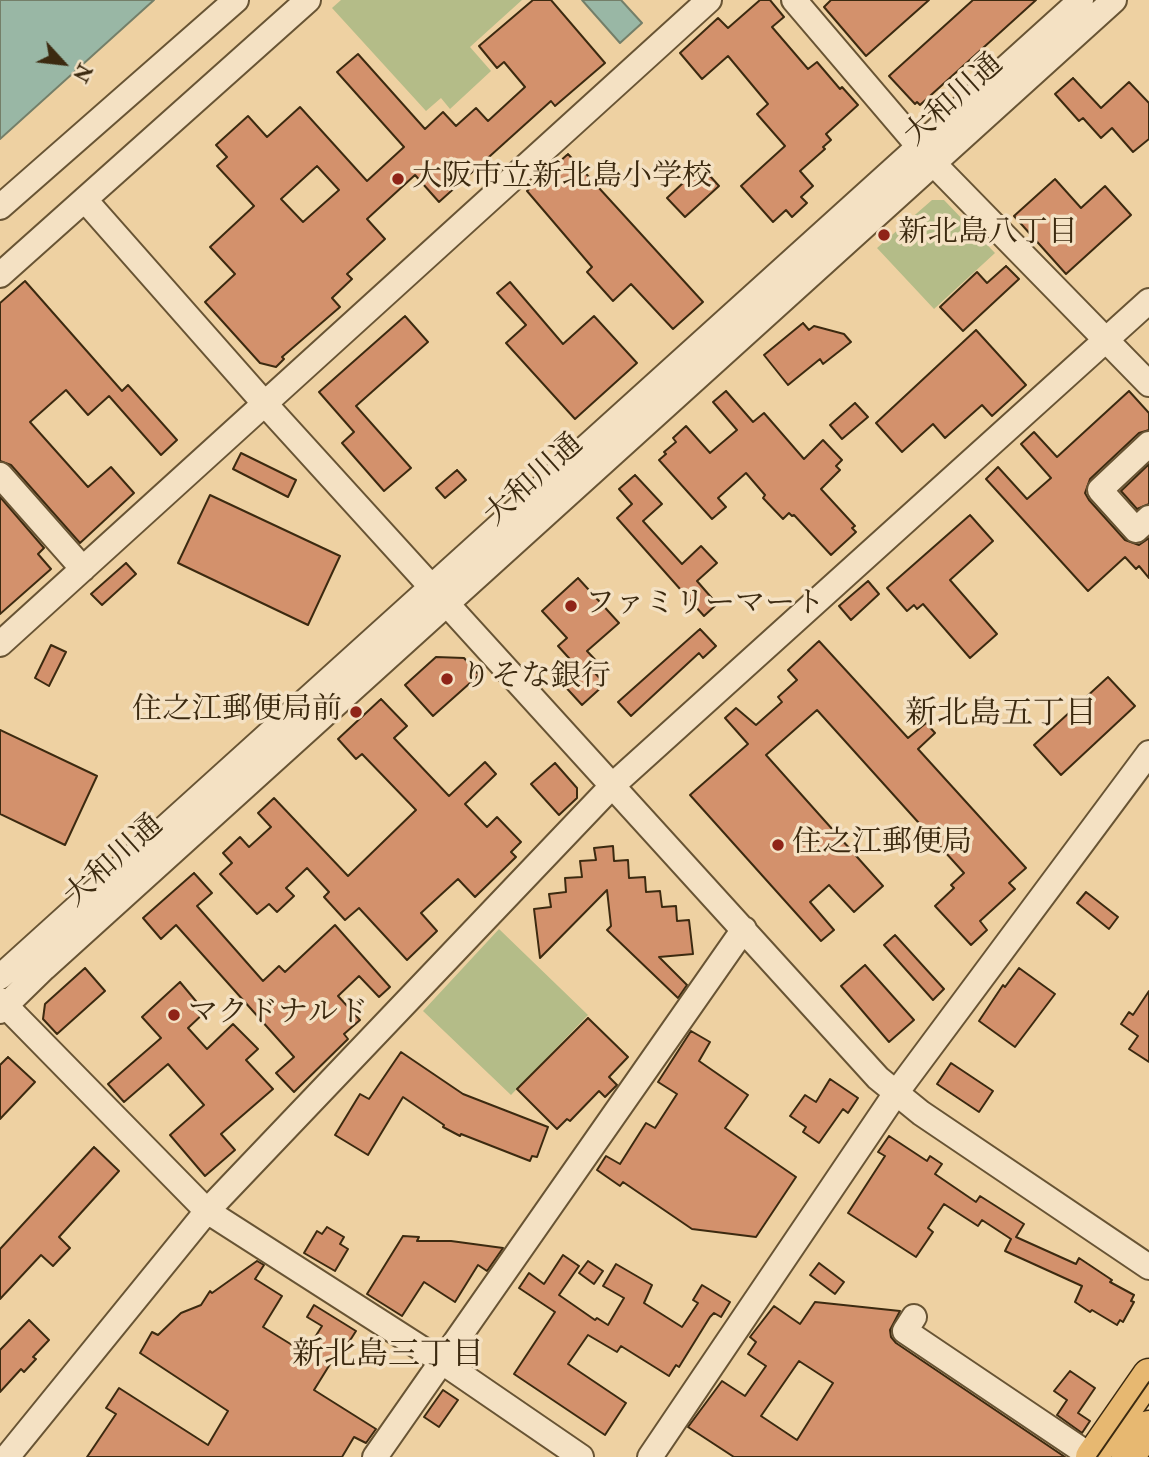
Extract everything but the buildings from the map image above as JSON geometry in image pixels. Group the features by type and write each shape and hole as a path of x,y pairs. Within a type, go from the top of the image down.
{"main road":[{"path":"1092,1457 1149,1374"},
{"path":"1128,1457 1149,1427"}],"street":[{"path":"0,207 236,0"},
{"path":"0,275 308,0"},
{"path":"0,644 709,0"},
{"path":"794,0 925,155 1149,384"},
{"name":"大和川通","path":"2,1005 439,595 925,155 1081,0"},
{"name":"大和川通","path":"925,155 1114,0"},
{"path":"85,200 265,404 878,1078 921,1113 1149,1268"},
{"path":"7,1457 207,1211 613,785 1149,301"},
{"path":"1149,444 1100,490 1136,530 1149,518"},
{"path":"0,475 83,569"},
{"name":"大和川通","path":"0,977 439,595"},
{"path":"650,1457 896,1093 1149,753"},
{"path":"375,1457 744,929"},
{"path":"2,1005 207,1211 441,1361 581,1457"},
{"path":"914,1317 905,1331 1092,1457"}],"green space":[{"path":"341,0 522,0 470,47 491,71 450,109 441,98 426,111 332,8"},
{"path":"932,200 944,200 995,253 934,309 877,248"},
{"path":"499,929 588,1015 511,1095 423,1011"}],"shaded area":[{"path":"0,0 154,0 0,139"},
{"path":"582,0 621,0 642,23 620,43"}],"tram line":[{"path":"1097,1457 1149,1382"}],"place":[{"name":"大阪市立新北島小学校","path":"398,179"},
{"name":"新北島八丁目","path":"884,235"},
{"name":"ファミリーマート","path":"571,606"},
{"name":"りそな銀行","path":"447,679"},
{"name":"住之江郵便局前","path":"356,712"},
{"name":"住之江郵便局","path":"778,845"},
{"name":"マクドナルド","path":"174,1015"}],"district":[{"name":"新北島五丁目","path":"1001,716"},
{"name":"新北島三丁目","path":"388,1357"}]}
